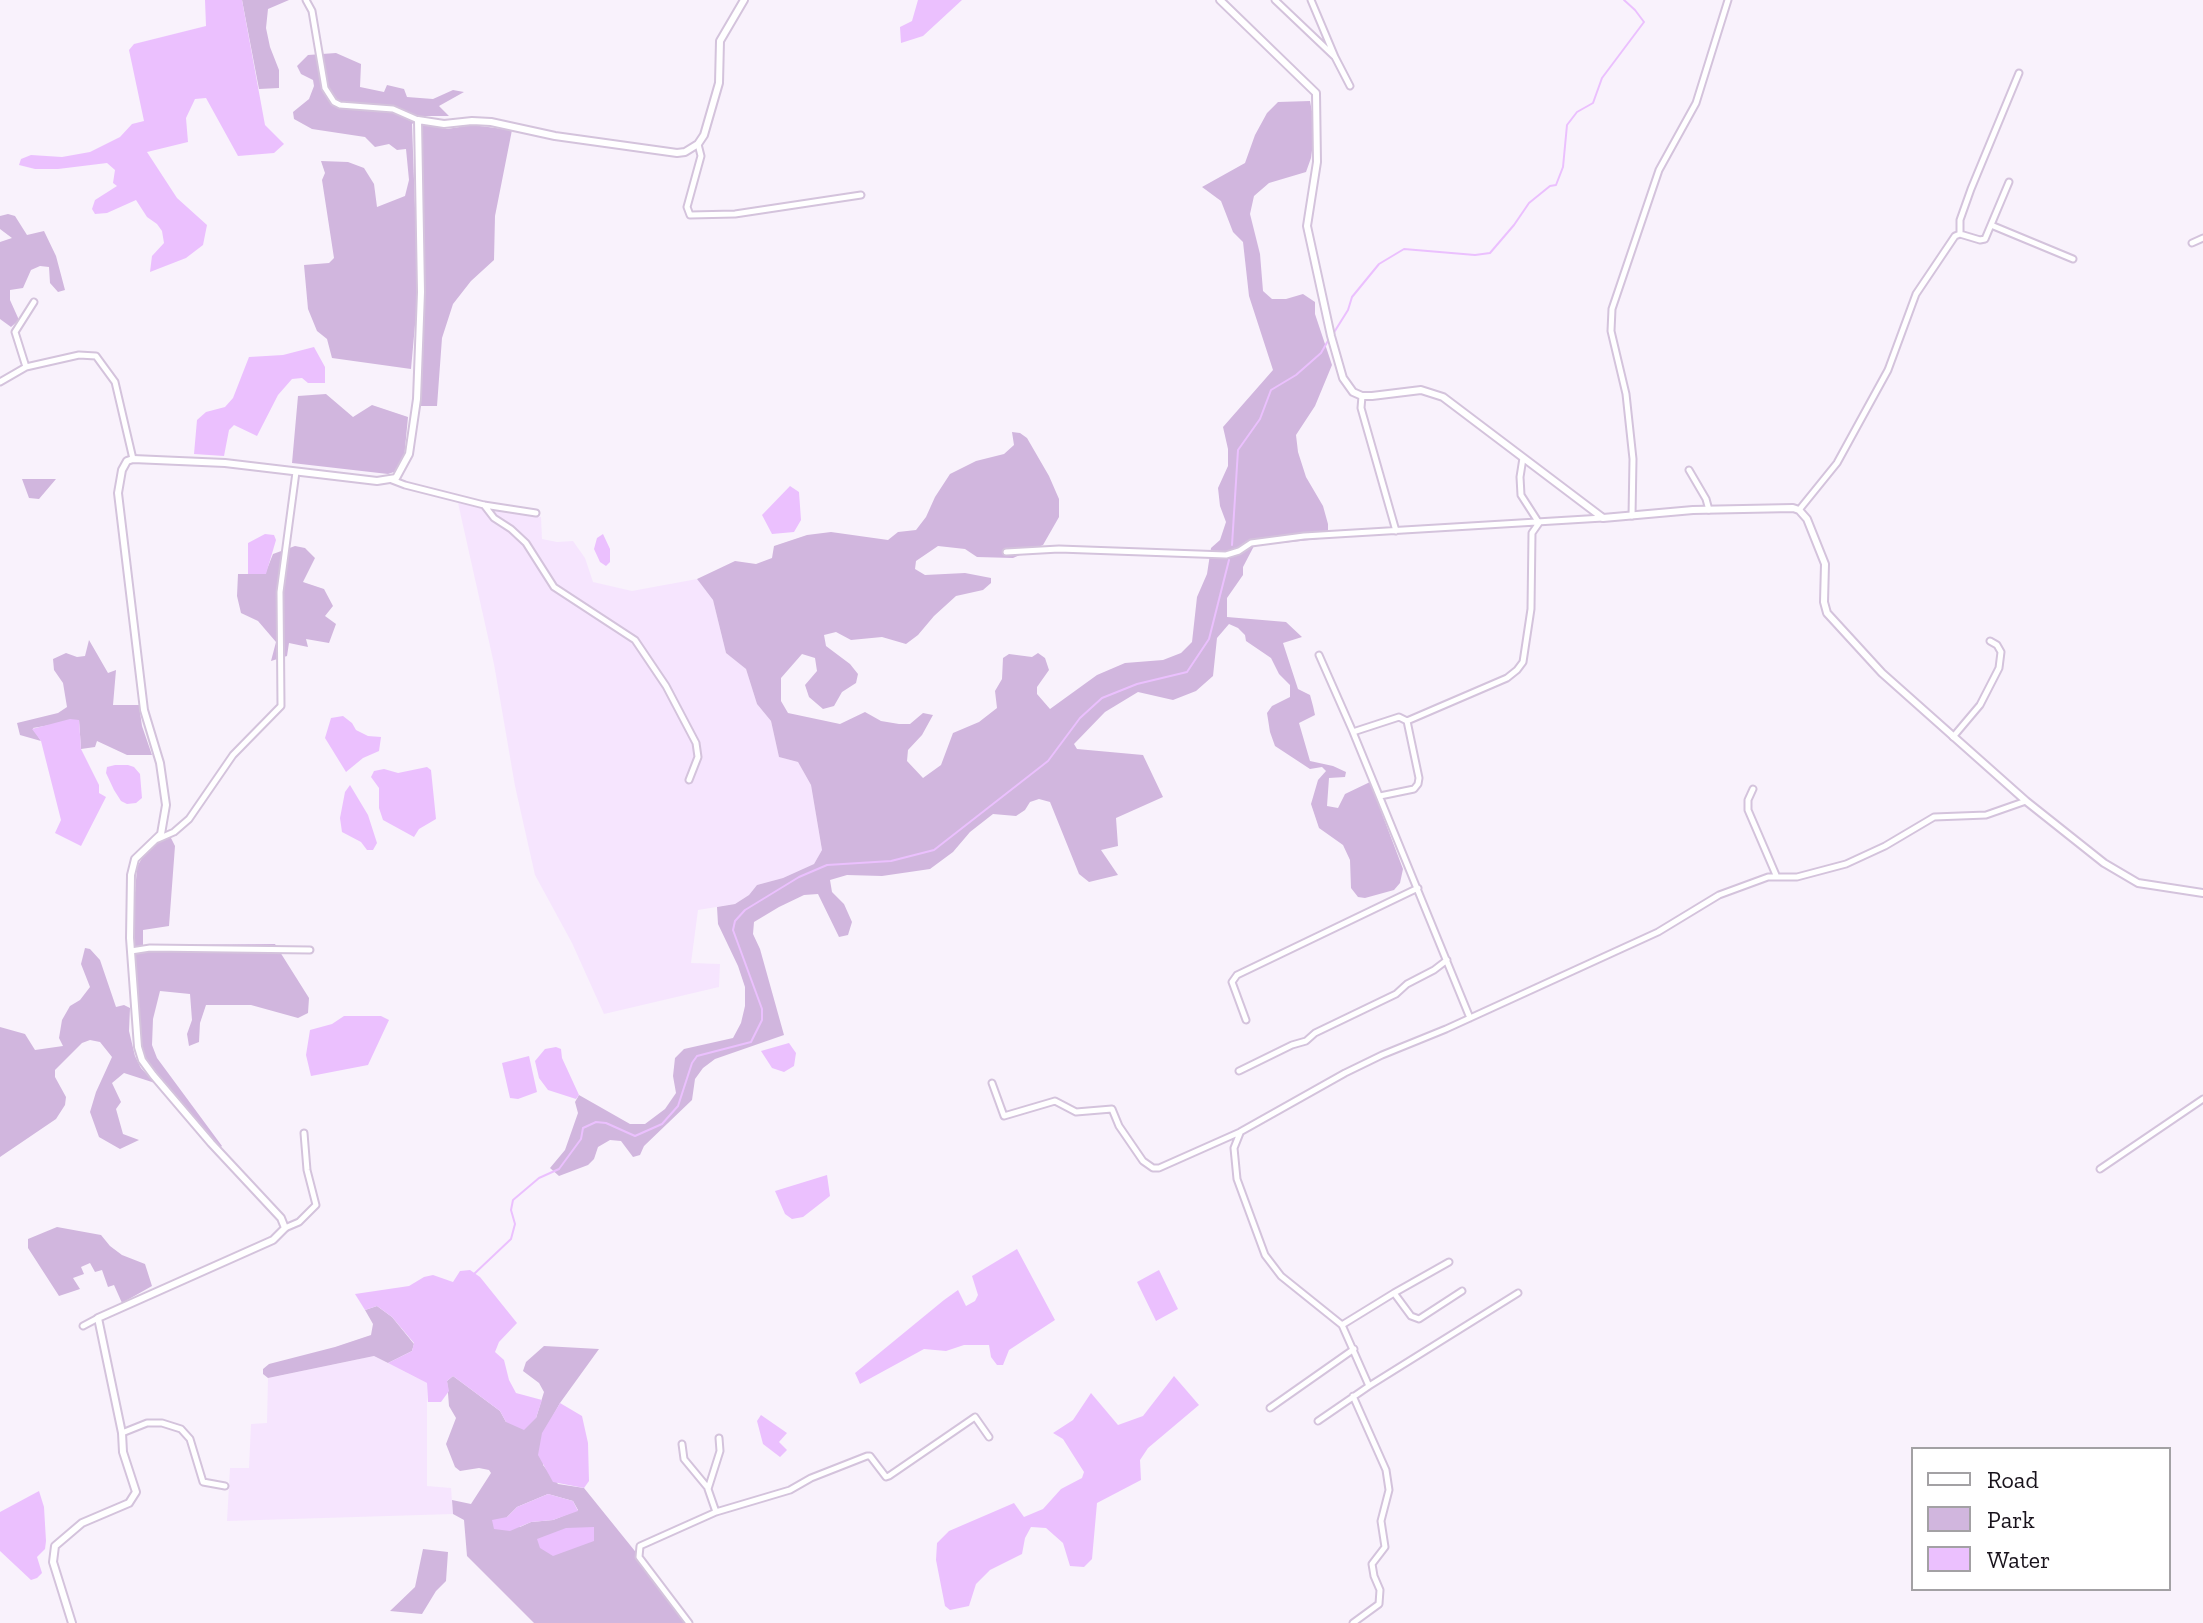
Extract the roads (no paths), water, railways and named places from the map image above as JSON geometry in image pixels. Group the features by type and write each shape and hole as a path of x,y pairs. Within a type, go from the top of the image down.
{"street":[{"path":"306,0 312,11 323,83 334,102 340,105 393,109 418,120 444,124 491,122 555,136 677,153 690,151 707,128 717,93 720,41 744,0"},
{"path":"1220,0 1316,93 1317,162 1307,226 1346,385 1362,396 1421,390 1433,392 1452,402 1603,518"},
{"path":"1275,0 1335,57"},
{"path":"1311,0 1350,86"},
{"path":"1632,516 1633,459 1626,394 1611,331 1612,309 1659,170 1696,103 1728,0"},
{"path":"1960,234 1960,220 1971,189 2019,73"},
{"path":"392,480 401,471 409,454 417,399 421,292 418,120"},
{"path":"698,144 701,156 687,207 690,215 735,214 861,195"},
{"path":"1799,510 1837,463 1888,370 1916,294 1954,237 1960,234 1981,240 1991,225 2009,182"},
{"path":"1991,225 2073,259"},
{"path":"2192,243 2203,238"},
{"path":"26,367 15,332 34,302"},
{"path":"0,382 26,367 79,355 96,356 115,382 133,459"},
{"path":"1362,396 1361,408 1396,531"},
{"path":"1524,457 1520,477 1521,495 1539,523"},
{"path":"157,839 164,824 165,797 160,763 144,710 118,493 127,461 225,463 377,481 392,480 484,505 536,513"},
{"path":"1689,470 1709,510"},
{"path":"285,1228 281,1218 211,1143 142,1060 136,1033 131,951 132,869 139,855 157,839 184,824 233,755 281,706 280,592 296,472"},
{"path":"484,505 494,518 526,543 554,587 635,640 666,686 696,743 698,757 689,780"},
{"path":"1006,552 1059,549 1226,555 1251,543 1304,536 1709,510 1793,508 1807,519 1825,564 1824,602 1829,617 1882,673 2026,801 2104,863 2138,883 2203,893"},
{"path":"1353,732 1399,717 1407,721 1507,678 1519,669 1526,654 1531,609 1532,533 1539,523"},
{"path":"1953,737 1980,705 1999,668 2001,652 1990,641"},
{"path":"1319,655 1470,1018"},
{"path":"1380,796 1414,789 1418,784 1407,721"},
{"path":"1753,789 1748,810 1776,875"},
{"path":"992,1083 1004,1116 1055,1101 1076,1112 1112,1109 1119,1126 1143,1161 1153,1168 1159,1168 1240,1132 1345,1073 1658,932 1712,899 1776,875 1797,877 1846,864 1885,846 1934,817 1986,815 2026,801"},
{"path":"1246,1020 1232,982 1237,975 1418,888"},
{"path":"131,951 150,948 310,950"},
{"path":"1239,1071 1391,997 1447,960"},
{"path":"2100,1169 2203,1099"},
{"path":"1240,1132 1234,1148 1237,1179 1265,1255 1281,1276 1342,1325 1369,1386"},
{"path":"83,1326 273,1240 285,1228 299,1222 316,1205 307,1170 304,1133"},
{"path":"1342,1325 1449,1262"},
{"path":"1394,1293 1411,1316 1419,1319 1462,1291"},
{"path":"1318,1421 1518,1293"},
{"path":"72,1623 52,1554 61,1539 82,1523 124,1505 134,1497 136,1489 124,1458 122,1433 98,1318"},
{"path":"1270,1408 1354,1349"},
{"path":"1353,1396 1386,1470 1389,1490 1381,1515 1385,1547 1372,1564 1380,1590 1379,1604 1353,1623"},
{"path":"689,1623 639,1557 640,1546 716,1512 790,1490 811,1478 867,1456 886,1477 889,1476 975,1417 989,1437"},
{"path":"122,1433 147,1423 162,1423 181,1429 190,1439 203,1482 210,1486 225,1486"},
{"path":"708,1489 719,1456 719,1438"},
{"path":"682,1444 684,1459 708,1489 716,1512"}],"water":[{"path":"205,0 242,0 265,125 284,144 274,153 238,156 206,98 195,99 186,118 188,142 147,152 177,198 207,225 203,245 186,258 150,272 152,256 164,243 162,231 147,217 136,200 107,213 95,214 92,209 95,200 117,186 113,183 115,170 107,163 58,169 19,165 21,159 31,155 62,157 90,152 120,137 132,124 144,121 129,50 134,44 206,26"},
{"path":"918,0 962,0 923,36 901,43 900,27 912,21"},
{"path":"314,347 325,367 325,383 292,379 278,395 257,436 234,425 229,430 224,456 194,454 197,420 206,412 225,407 233,398 249,357 283,355"},
{"path":"790,486 799,492 801,520 794,532 772,534 762,515"},
{"path":"265,534 274,535 276,540 266,574 248,574 248,543"},
{"path":"603,534 610,549 610,562 606,566 600,562 594,549 597,538"},
{"path":"343,716 356,730 368,736 381,737 379,751 363,758 346,772 325,738 331,718"},
{"path":"70,719 79,720 81,749 99,785 99,793 106,797 81,846 55,833 61,820 41,741 32,729"},
{"path":"107,767 134,767 140,774 142,798 136,803 121,801 114,790 106,773"},
{"path":"427,767 431,770 436,819 419,829 414,837 383,820 379,808 379,788 371,777 374,771 384,769 398,773"},
{"path":"350,785 368,815 377,843 373,850 367,850 361,842 342,832 340,818 345,792"},
{"path":"344,1016 381,1016 389,1020 368,1065 311,1076 306,1055 310,1030 332,1024"},
{"path":"789,1043 796,1053 794,1066 784,1072 772,1068 761,1051"},
{"path":"545,1049 561,1049 579,1095 576,1099 548,1090 539,1078 535,1061"},
{"path":"529,1056 537,1092 518,1099 510,1098 502,1063"},
{"path":"827,1175 830,1196 803,1217 792,1219 785,1214 775,1191"},
{"path":"1017,1249 1055,1320 1009,1350 1003,1365 997,1365 991,1357 989,1345 964,1345 946,1351 924,1349 860,1384 855,1373 944,1300 958,1290 966,1306 975,1301 978,1295 972,1276"},
{"path":"470,1270 480,1277 517,1323 499,1342 495,1352 504,1360 516,1393 542,1400 536,1418 524,1430 506,1422 500,1411 453,1376 447,1381 449,1391 441,1402 428,1402 427,1383 388,1363 412,1351 414,1343 392,1317 377,1306 365,1310 355,1294 409,1286 433,1275 453,1282 460,1271"},
{"path":"1159,1270 1178,1309 1156,1321 1137,1282"},
{"path":"1174,1376 1199,1405 1148,1448 1140,1460 1141,1480 1097,1503 1092,1559 1084,1567 1070,1566 1063,1543 1046,1528 1031,1527 1022,1554 990,1570 976,1584 969,1606 950,1610 945,1606 936,1560 937,1543 949,1531 1014,1503 1024,1517 1043,1509 1061,1489 1082,1478 1084,1472 1063,1439 1053,1433 1073,1420 1091,1393 1118,1425 1143,1416"},
{"path":"560,1403 582,1416 588,1443 589,1481 584,1488 553,1482 538,1455 542,1433"},
{"path":"761,1415 787,1433 779,1442 787,1450 780,1457 763,1444 757,1421"},
{"path":"39,1491 44,1507 46,1541 45,1549 37,1557 42,1573 31,1580 0,1551 0,1512"},
{"path":"548,1494 573,1501 578,1511 553,1520 531,1522 510,1531 494,1529 492,1520 507,1517 517,1507"},
{"path":"594,1527 594,1541 553,1556 540,1548 537,1539 566,1528"}],"waterway":[{"path":"1333,334 1352,297 1379,264 1404,249 1475,255 1490,253 1529,203 1550,186 1556,185 1563,167 1567,125 1577,112 1593,103 1602,78 1644,22 1624,0"},
{"path":"1232,545 1238,450 1260,419 1271,390 1296,375 1321,353 1329,339"},
{"path":"474,1274 511,1239 515,1224 511,1210 513,1200 539,1178 559,1169 581,1139 583,1128 596,1122 606,1123 635,1136 662,1124 678,1106 697,1056 751,1042 762,1020 762,1009 733,930 735,921 745,910 799,877 827,865 891,861 934,850 1048,761 1080,718 1102,698 1137,684 1187,672 1209,639 1229,560"}]}
